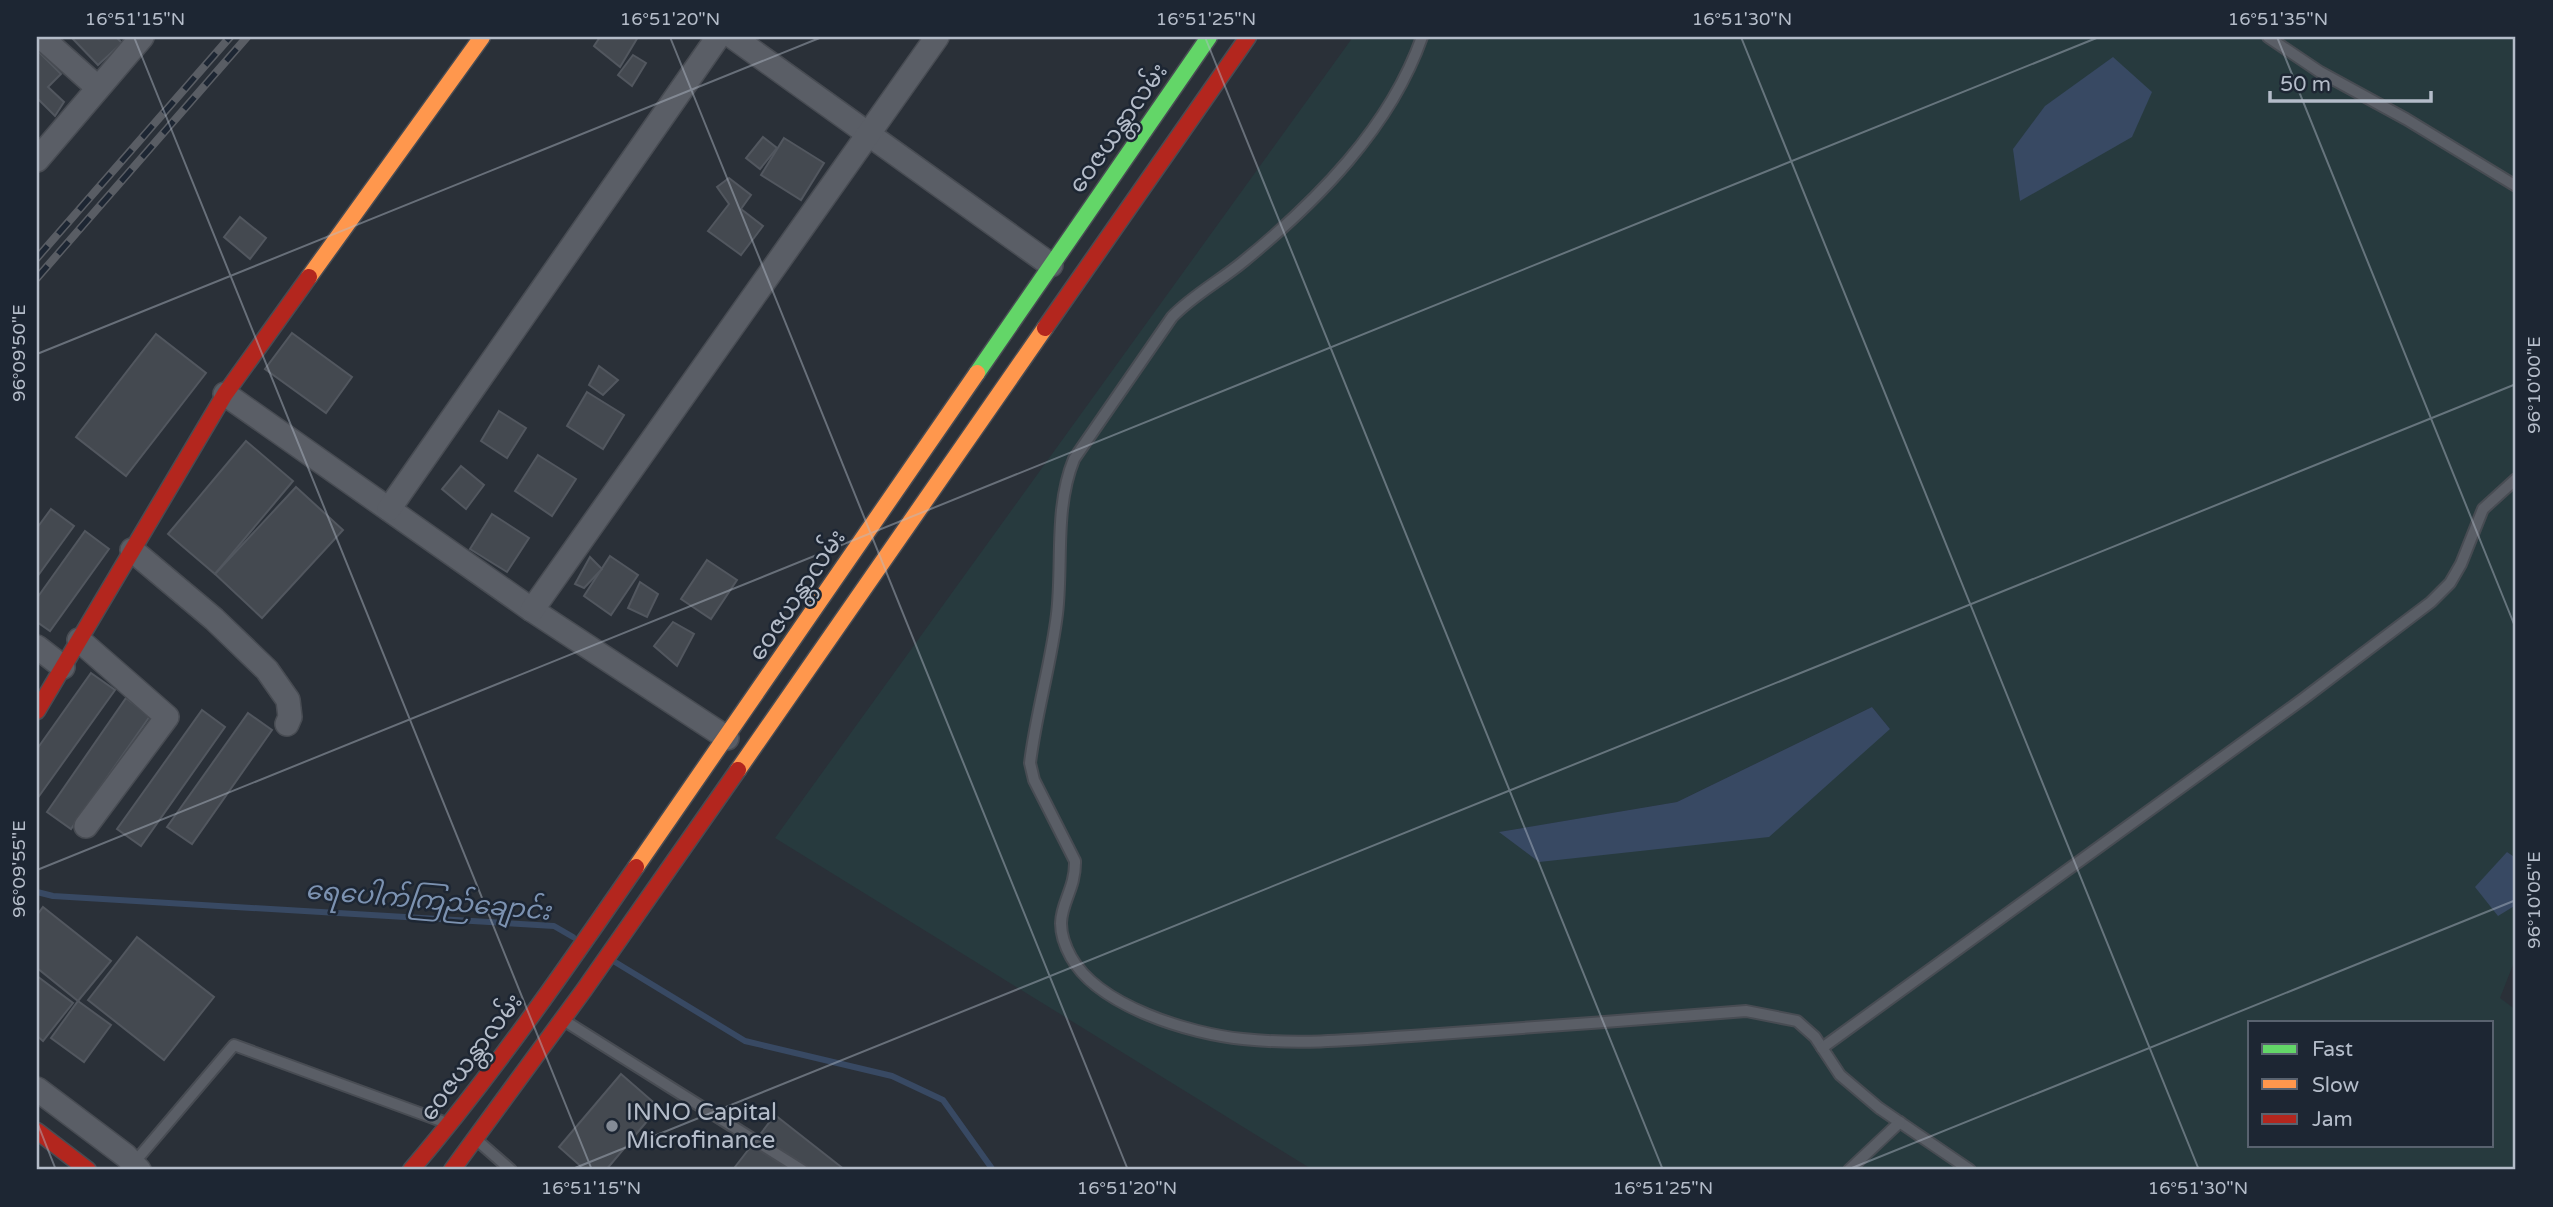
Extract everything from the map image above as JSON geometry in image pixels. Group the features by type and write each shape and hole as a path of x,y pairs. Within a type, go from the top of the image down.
{"main road":[{"path":"37,711 225,394 482,37"},
{"name":"ဝေဇယန္တာလမ်း","path":"452,1170 463,1131 540,1005 1209,37"},
{"name":"ဝေဇယန္တာလမ်း","path":"411,1170 463,1131 563,1019 1248,37"},
{"path":"37,1131 88,1170"}],"street":[{"path":"41,37 97,87"},
{"path":"37,160 142,37"},
{"path":"389,509 718,37"},
{"path":"733,37 1051,265"},
{"path":"532,610 937,37"},
{"path":"225,394 532,610 727,737"},
{"path":"132,550 214,619 267,670 288,700 290,717 287,724"},
{"path":"79,640 167,717 86,826"},
{"path":"37,647 63,667"},
{"path":"37,1089 136,1167"}],"lane":[{"path":"1422,37 1411,68 1384,112 1323,192 1226,276 1184,304 1172,317 1074,459 1068,473 1062,511 1057,613 1030,763 1034,780 1060,827 1074,861 1075,871 1059,919 1063,940 1074,963 1094,985 1118,1000 1179,1027 1241,1039 1298,1042 1746,1011 1797,1021 1815,1037 1840,1075 1900,1122 1970,1170"},
{"path":"2268,37 2309,66 2406,119 2516,186"},
{"path":"1822,1048 2303,699 2431,602 2450,583 2461,564 2483,509 2516,479"},
{"path":"540,1005 802,1170"},
{"path":"136,1167 234,1045 463,1131 511,1170"},
{"path":"1849,1170 1900,1122"}],"green space":[{"path":"1353,37 2516,37 2516,858 2507,852 2498,915 2516,905 2516,957 2500,998 2516,1010 2516,1170 1313,1170 775,838","holes":["1872,707 1890,729 1539,862 1500,832 1677,802"]}],"water":[{"path":"2113,57 2152,92 2132,137 2020,201 2013,149 2045,106"},
{"path":"1872,707 1890,729 1769,837 1539,862 1499,832 1677,802"},
{"path":"2507,852 2516,858 2516,905 2498,916 2475,887"}],"building":[{"path":"71,37 116,37 122,43 98,65"},
{"path":"600,37 638,37 620,67 594,46"},
{"path":"37,50 61,74 48,87 64,102 55,116 37,98"},
{"path":"633,55 646,63 632,86 618,75"},
{"path":"763,137 777,148 760,169 746,158"},
{"path":"784,138 824,163 801,200 761,175"},
{"path":"729,178 751,195 741,209 763,226 741,255 708,231 729,204 717,187"},
{"path":"240,217 266,238 250,259 224,237"},
{"path":"292,333 352,377 326,413 265,369"},
{"path":"156,334 206,373 126,476 76,437"},
{"path":"599,366 618,380 603,395 589,385"},
{"path":"587,392 624,415 603,449 567,426"},
{"path":"499,411 526,428 507,458 481,441"},
{"path":"246,441 293,481 215,574 168,534"},
{"path":"538,455 576,479 552,516 515,491"},
{"path":"461,466 484,485 466,509 442,489"},
{"path":"296,487 343,530 262,618 215,574"},
{"path":"51,509 74,526 37,577 37,528"},
{"path":"492,514 529,538 507,572 470,549"},
{"path":"85,531 109,549 50,631 37,622 37,598"},
{"path":"610,556 638,575 611,615 584,596"},
{"path":"590,557 602,569 584,588 575,584"},
{"path":"707,560 737,580 711,619 681,599"},
{"path":"640,582 658,594 647,617 628,608"},
{"path":"673,622 694,634 677,666 654,646"},
{"path":"91,673 115,690 37,799 37,749"},
{"path":"126,698 150,716 71,829 47,812"},
{"path":"202,710 225,727 141,846 117,829"},
{"path":"248,713 272,730 192,844 167,827"},
{"path":"43,907 111,961 78,1001 37,968 37,915"},
{"path":"137,937 214,997 164,1060 88,1000"},
{"path":"37,976 73,1003 43,1041 37,1036"},
{"path":"78,1001 111,1025 84,1062 51,1038"},
{"path":"621,1074 659,1107 606,1170 585,1170 559,1147"},
{"path":"775,1115 845,1170 739,1170 735,1167"}],"waterway":[{"name":"ရေပေါက်ကြည်ချောင်း","path":"37,892 53,896 554,926 573,937"},
{"name":"ရေပေါက်ကြည်ချောင်း","path":"615,962 745,1041 892,1076 943,1100 993,1170"}],"railway":[{"path":"37,258 230,37"},
{"path":"37,278 247,37"}],"traffic: fast":[{"path":"977,373 1209,37"}],"traffic: slow":[{"path":"309,277 482,37"},
{"path":"738,770 1045,328"},
{"path":"636,867 977,373"}],"traffic: jam":[{"path":"1045,328 1248,37"},
{"path":"37,711 225,394 309,277"},
{"path":"452,1170 584,990 738,770"},
{"path":"411,1170 500,1059 636,867"},
{"path":"37,1131 88,1170"}],"place":[{"name":"INNO Capital Microfinance","path":"612,1126"}]}
